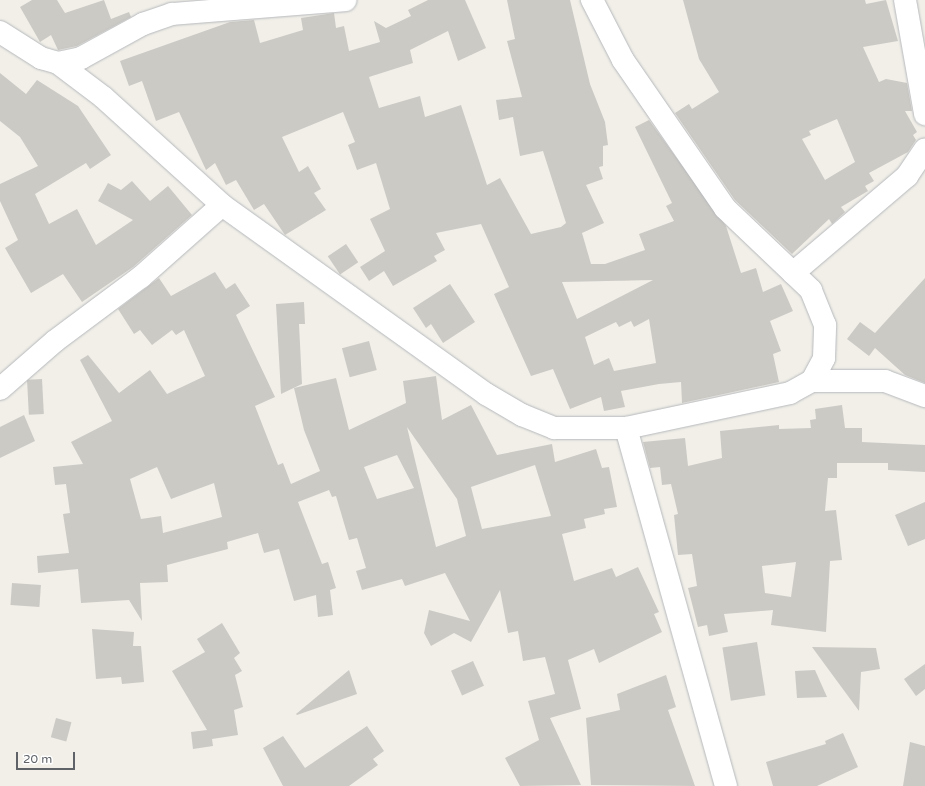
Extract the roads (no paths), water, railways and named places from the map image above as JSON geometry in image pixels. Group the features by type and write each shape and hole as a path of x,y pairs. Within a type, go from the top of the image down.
{"street":[{"path":"58,63 81,58 143,24 192,5 345,0"},
{"path":"592,0 623,60 725,208 811,290 825,325 824,358 812,381"},
{"path":"905,0 925,114"},
{"path":"0,32 41,58 58,63 103,97 222,205 486,394 522,415 554,428 626,428 790,393 812,381 885,381 925,396"},
{"path":"793,273 907,176 925,149"},
{"path":"0,389 55,341 141,277 222,205"},
{"path":"626,428 726,786"}]}
